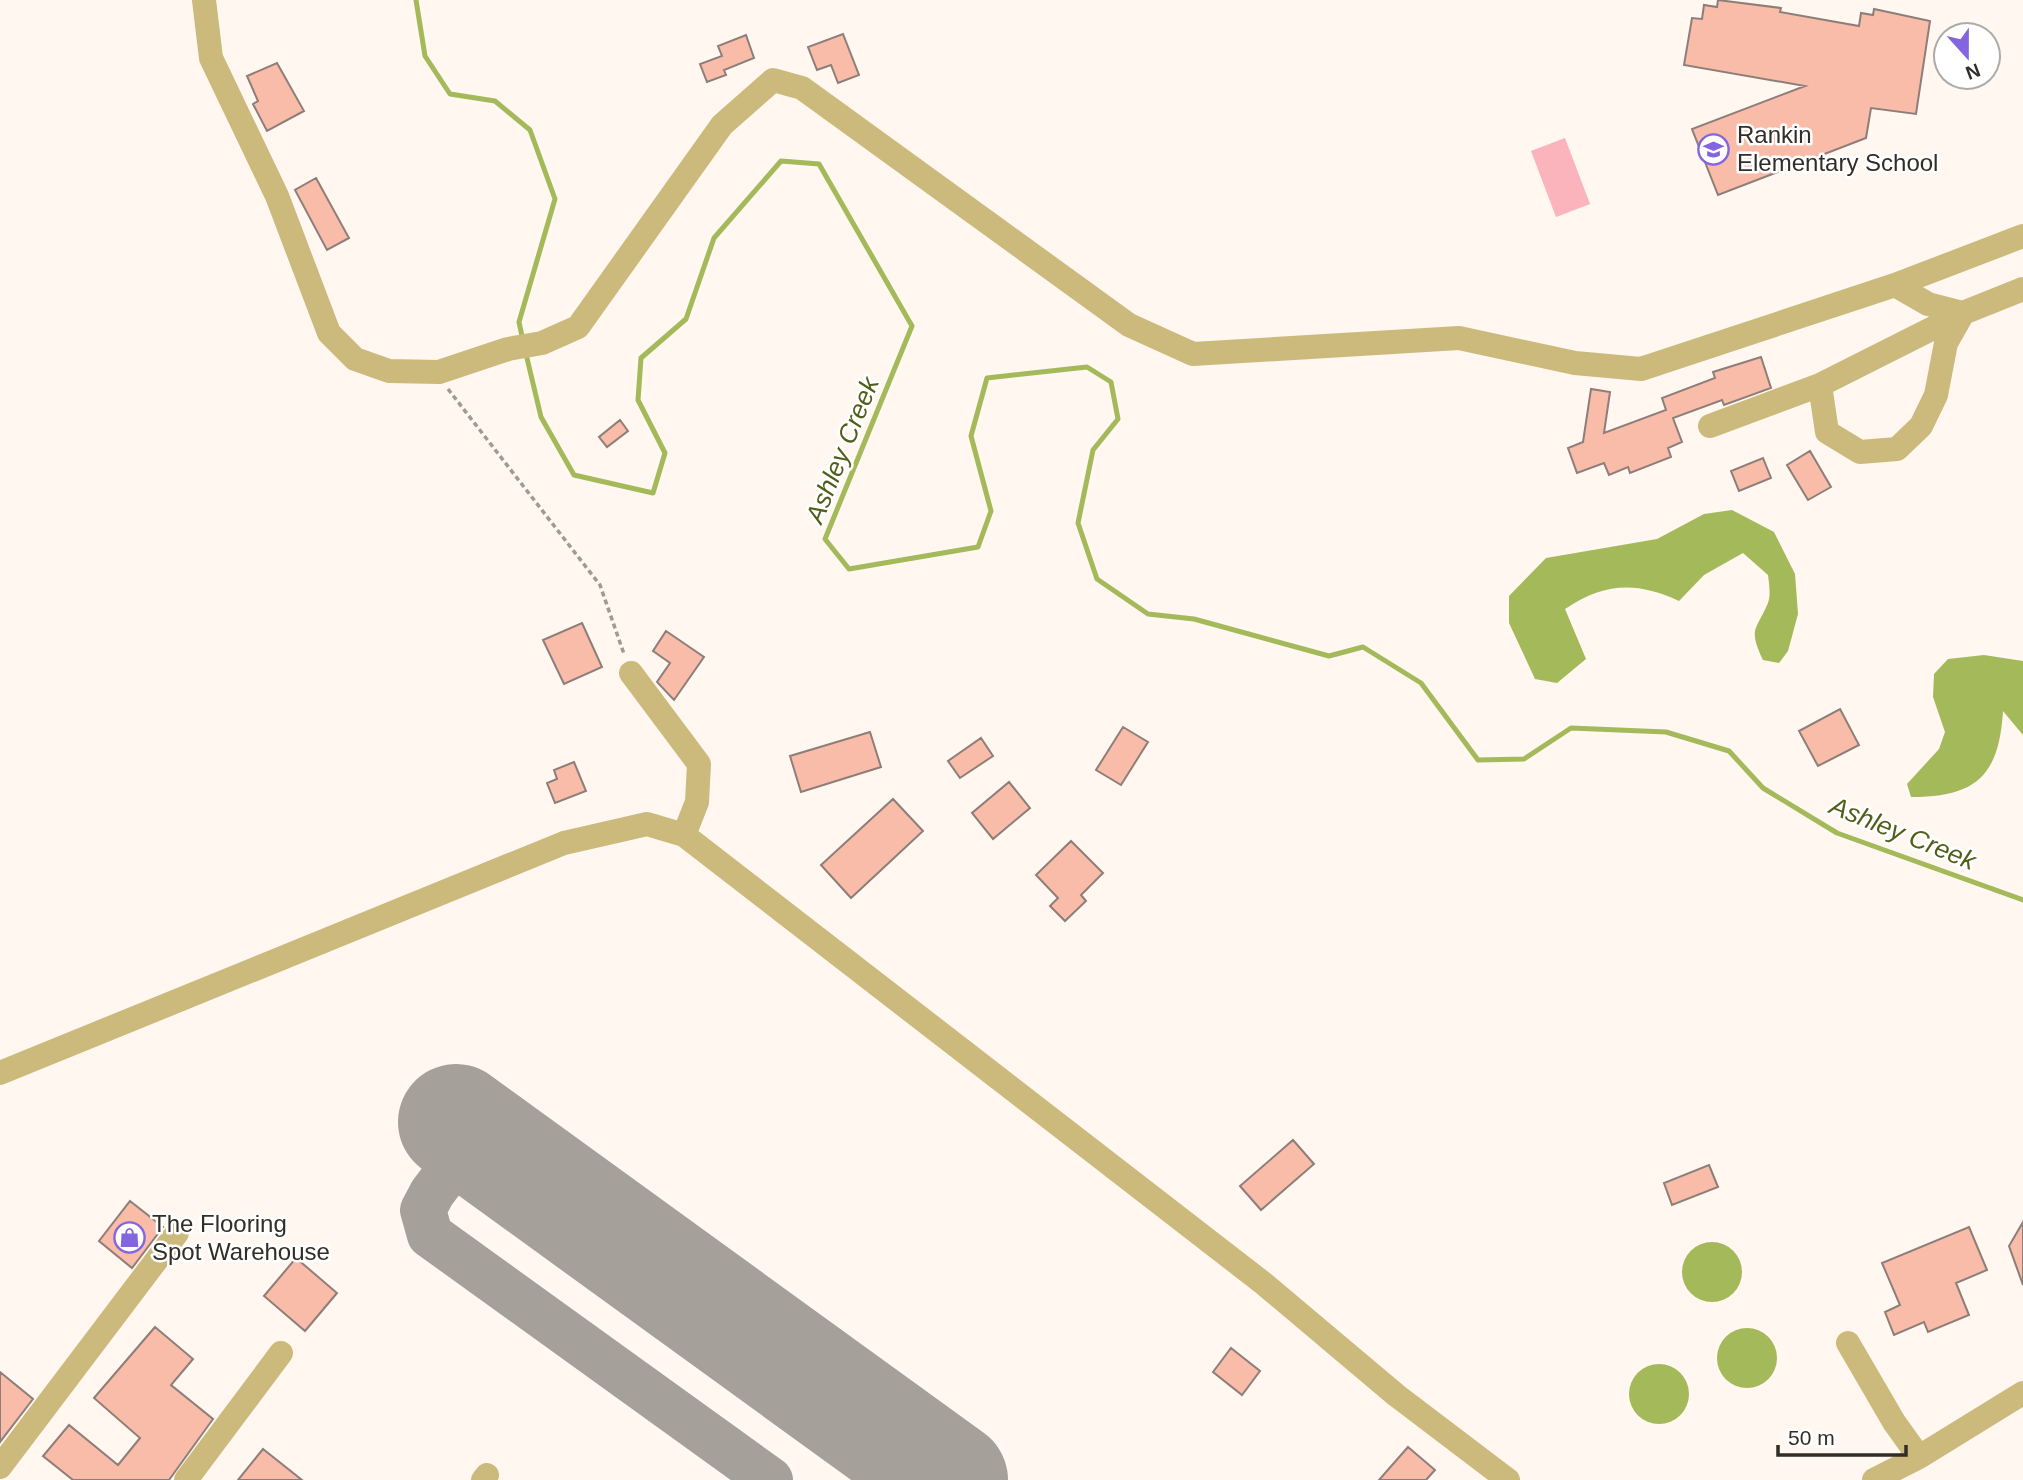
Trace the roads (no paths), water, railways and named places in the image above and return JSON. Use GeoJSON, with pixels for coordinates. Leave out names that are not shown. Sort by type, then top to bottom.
{"type":"FeatureCollection","features":[{"type":"Feature","properties":{"kind":"street"},"geometry":{"type":"LineString","coordinates":[[204,0],[211,58],[277,196],[329,333],[355,359],[389,371],[439,372],[508,349],[542,343],[578,327],[722,125],[773,80],[802,88],[1129,325],[1193,354],[1459,338],[1575,363],[1641,369],[1895,285],[2023,236]]}},
{"type":"Feature","properties":{"kind":"street"},"geometry":{"type":"LineString","coordinates":[[1895,285],[1928,304],[1963,313]]}},
{"type":"Feature","properties":{"kind":"street"},"geometry":{"type":"LineString","coordinates":[[1710,426],[1820,385],[1963,313],[2023,289]]}},
{"type":"Feature","properties":{"kind":"street"},"geometry":{"type":"LineString","coordinates":[[1820,385],[1827,432],[1860,452],[1897,449],[1921,426],[1936,395],[1946,343],[1963,313]]}},
{"type":"Feature","properties":{"kind":"street"},"geometry":{"type":"LineString","coordinates":[[631,673],[699,764],[697,802],[684,835]]}},
{"type":"Feature","properties":{"kind":"street"},"geometry":{"type":"LineString","coordinates":[[0,1073],[564,843],[647,824],[684,835],[1263,1283],[1396,1395],[1508,1480]]}},
{"type":"Feature","properties":{"kind":"street"},"geometry":{"type":"LineString","coordinates":[[0,1467],[177,1233]]}},
{"type":"Feature","properties":{"kind":"street"},"geometry":{"type":"LineString","coordinates":[[1848,1343],[1894,1422],[1919,1457]]}},
{"type":"Feature","properties":{"kind":"street"},"geometry":{"type":"LineString","coordinates":[[186,1480],[281,1353]]}},
{"type":"Feature","properties":{"kind":"street"},"geometry":{"type":"LineString","coordinates":[[1874,1480],[1919,1457],[2023,1392]]}},
{"type":"Feature","properties":{"kind":"waterway","name":"Ashley Creek"},"geometry":{"type":"LineString","coordinates":[[416,0],[425,56],[450,94],[495,101],[530,130],[555,199],[519,322],[523,341]]}},
{"type":"Feature","properties":{"kind":"waterway","name":"Ashley Creek"},"geometry":{"type":"LineString","coordinates":[[526,354],[541,417],[574,475],[653,493],[665,453],[638,400],[641,358],[686,319],[714,238],[781,161],[819,164],[912,326],[825,539],[849,569],[978,547],[991,511],[971,436],[987,378],[1087,367],[1111,382],[1118,419],[1093,450],[1078,523],[1097,579],[1148,614],[1194,619],[1329,656],[1363,647],[1421,683],[1478,760],[1524,759],[1571,728],[1666,732],[1729,751],[1763,788],[1837,833],[2023,900]]}},
{"type":"Feature","properties":{"kind":"place","name":"Rankin Elementary School"},"geometry":{"type":"Point","coordinates":[1714,149]}},
{"type":"Feature","properties":{"kind":"place","name":"The Flooring Spot Warehouse"},"geometry":{"type":"Point","coordinates":[129,1238]}}]}
